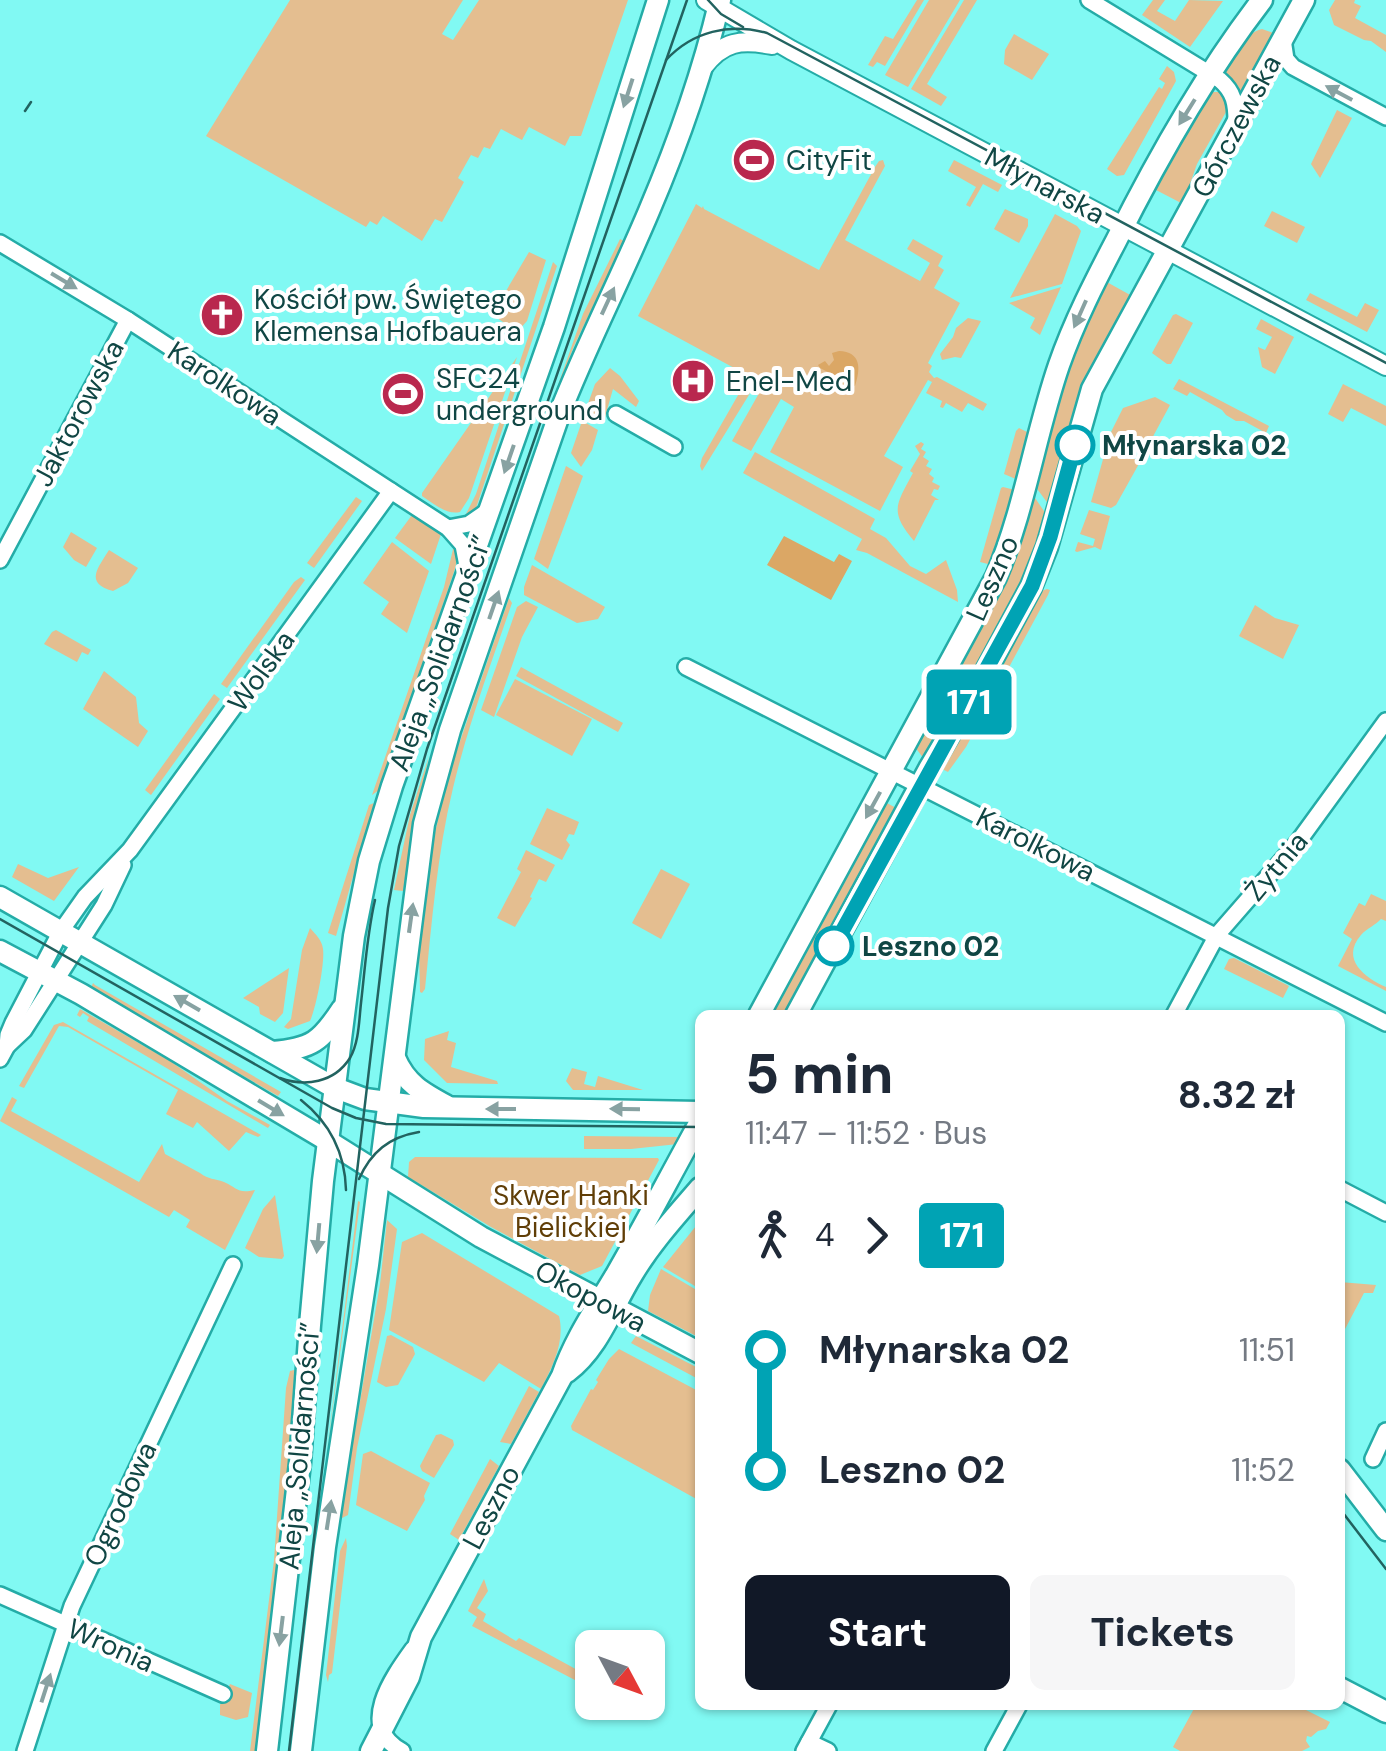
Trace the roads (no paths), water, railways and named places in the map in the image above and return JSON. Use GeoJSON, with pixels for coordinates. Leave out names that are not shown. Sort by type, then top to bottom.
{"type":"FeatureCollection","features":[{"type":"Feature","properties":{"kind":"main road","name":"Aleja „Solidarności”"},"geometry":{"type":"LineString","coordinates":[[268,1751],[300,1463],[328,1141],[357,913],[392,786],[558,315],[658,0]]}},
{"type":"Feature","properties":{"kind":"main road","name":"Górczewska"},"geometry":{"type":"LineString","coordinates":[[1123,227],[1179,124],[1262,0]]}},
{"type":"Feature","properties":{"kind":"main road","name":"Górczewska"},"geometry":{"type":"LineString","coordinates":[[1167,251],[1304,0]]}},
{"type":"Feature","properties":{"kind":"main road"},"geometry":{"type":"LineString","coordinates":[[700,71],[715,2]]}},
{"type":"Feature","properties":{"kind":"main road","name":"Aleja „Solidarności”"},"geometry":{"type":"LineString","coordinates":[[302,1751],[325,1547],[380,1174],[424,824],[438,769],[559,415],[661,182],[700,71]]}},
{"type":"Feature","properties":{"kind":"main road","name":"Leszno"},"geometry":{"type":"LineString","coordinates":[[761,1010],[996,576],[1009,546],[1058,368],[1123,227]]}},
{"type":"Feature","properties":{"kind":"main road","name":"Leszno"},"geometry":{"type":"LineString","coordinates":[[799,1010],[1032,586],[1092,388],[1167,251]]}},
{"type":"Feature","properties":{"kind":"main road"},"geometry":{"type":"LineString","coordinates":[[0,897],[335,1089],[359,1098],[452,1108],[695,1112]]}},
{"type":"Feature","properties":{"kind":"main road"},"geometry":{"type":"LineString","coordinates":[[0,952],[328,1141]]}},
{"type":"Feature","properties":{"kind":"main road"},"geometry":{"type":"LineString","coordinates":[[272,1052],[299,1050],[314,1044],[346,1003]]}},
{"type":"Feature","properties":{"kind":"main road"},"geometry":{"type":"LineString","coordinates":[[395,1058],[413,1086],[452,1108]]}},
{"type":"Feature","properties":{"kind":"main road","name":"Leszno"},"geometry":{"type":"LineString","coordinates":[[371,1751],[414,1667],[421,1637],[562,1376],[581,1360],[616,1275],[695,1131]]}},
{"type":"Feature","properties":{"kind":"main road","name":"Okopowa"},"geometry":{"type":"LineString","coordinates":[[328,1141],[480,1237],[695,1350]]}},
{"type":"Feature","properties":{"kind":"main road","name":"Leszno"},"geometry":{"type":"LineString","coordinates":[[607,1304],[695,1194]]}},
{"type":"Feature","properties":{"kind":"main road"},"geometry":{"type":"LineString","coordinates":[[1345,1477],[1386,1530]]}},
{"type":"Feature","properties":{"kind":"main road"},"geometry":{"type":"LineString","coordinates":[[1345,1691],[1386,1712]]}},
{"type":"Feature","properties":{"kind":"street"},"geometry":{"type":"LineString","coordinates":[[1089,0],[1230,90],[1236,124]]}},
{"type":"Feature","properties":{"kind":"street","name":"Młynarska"},"geometry":{"type":"LineString","coordinates":[[715,2],[792,50],[1386,366]]}},
{"type":"Feature","properties":{"kind":"street"},"geometry":{"type":"LineString","coordinates":[[1283,39],[1286,59],[1293,67],[1386,117]]}},
{"type":"Feature","properties":{"kind":"street"},"geometry":{"type":"LineString","coordinates":[[700,71],[718,51],[739,42],[753,41],[792,50]]}},
{"type":"Feature","properties":{"kind":"street","name":"Karolkowa"},"geometry":{"type":"LineString","coordinates":[[0,243],[128,320],[448,528],[463,545],[468,568]]}},
{"type":"Feature","properties":{"kind":"street","name":"Jaktorowska"},"geometry":{"type":"LineString","coordinates":[[0,560],[128,320]]}},
{"type":"Feature","properties":{"kind":"street"},"geometry":{"type":"LineString","coordinates":[[616,414],[674,447]]}},
{"type":"Feature","properties":{"kind":"street","name":"Wolska"},"geometry":{"type":"LineString","coordinates":[[47,976],[49,950],[61,931],[130,850],[391,490]]}},
{"type":"Feature","properties":{"kind":"street"},"geometry":{"type":"LineString","coordinates":[[448,528],[469,524],[492,508]]}},
{"type":"Feature","properties":{"kind":"street","name":"Karolkowa"},"geometry":{"type":"LineString","coordinates":[[686,667],[1386,1023]]}},
{"type":"Feature","properties":{"kind":"street","name":"Żytnia"},"geometry":{"type":"LineString","coordinates":[[1177,1010],[1217,936],[1298,842],[1386,721]]}},
{"type":"Feature","properties":{"kind":"street","name":"Wolska"},"geometry":{"type":"LineString","coordinates":[[47,976],[67,960],[80,942],[130,850]]}},
{"type":"Feature","properties":{"kind":"street"},"geometry":{"type":"LineString","coordinates":[[4,1052],[13,1023],[47,976]]}},
{"type":"Feature","properties":{"kind":"street"},"geometry":{"type":"LineString","coordinates":[[1345,1192],[1386,1213]]}},
{"type":"Feature","properties":{"kind":"street","name":"Ogrodowa"},"geometry":{"type":"LineString","coordinates":[[26,1751],[66,1626],[102,1541],[233,1265]]}},
{"type":"Feature","properties":{"kind":"street"},"geometry":{"type":"LineString","coordinates":[[1372,1459],[1386,1431]]}},
{"type":"Feature","properties":{"kind":"street","name":"Wronia"},"geometry":{"type":"LineString","coordinates":[[0,1594],[223,1694]]}},
{"type":"Feature","properties":{"kind":"street"},"geometry":{"type":"LineString","coordinates":[[826,1710],[807,1746],[828,1751]]}},
{"type":"Feature","properties":{"kind":"street"},"geometry":{"type":"LineString","coordinates":[[994,1751],[1016,1710]]}},
{"type":"Feature","properties":{"kind":"street"},"geometry":{"type":"LineString","coordinates":[[381,1730],[389,1743],[402,1751]]}},
{"type":"Feature","properties":{"kind":"tram line"},"geometry":{"type":"LineString","coordinates":[[289,1751],[388,908],[399,846],[427,749],[687,0]]}},
{"type":"Feature","properties":{"kind":"tram line"},"geometry":{"type":"LineString","coordinates":[[708,0],[721,14],[743,27]]}},
{"type":"Feature","properties":{"kind":"tram line"},"geometry":{"type":"LineString","coordinates":[[666,60],[688,42],[712,32],[739,29],[767,33],[1386,363]]}},
{"type":"Feature","properties":{"kind":"tram line"},"geometry":{"type":"LineString","coordinates":[[25,111],[31,102]]}},
{"type":"Feature","properties":{"kind":"tram line"},"geometry":{"type":"LineString","coordinates":[[280,1078],[318,1081],[336,1073],[350,1058],[358,1031],[375,900]]}},
{"type":"Feature","properties":{"kind":"tram line"},"geometry":{"type":"LineString","coordinates":[[0,919],[356,1118],[386,1124],[695,1127]]}},
{"type":"Feature","properties":{"kind":"tram line"},"geometry":{"type":"LineString","coordinates":[[301,1100],[334,1140],[343,1164],[346,1190]]}},
{"type":"Feature","properties":{"kind":"tram line"},"geometry":{"type":"LineString","coordinates":[[359,1179],[382,1147],[419,1132]]}},
{"type":"Feature","properties":{"kind":"tram line"},"geometry":{"type":"LineString","coordinates":[[1345,1516],[1386,1569]]}},
{"type":"Feature","properties":{"kind":"place","name":"CityFit"},"geometry":{"type":"Point","coordinates":[754,160]}},
{"type":"Feature","properties":{"kind":"place","name":"Kościół pw. Świętego Klemensa Hofbauera"},"geometry":{"type":"Point","coordinates":[222,315]}},
{"type":"Feature","properties":{"kind":"place","name":"Enel-Med"},"geometry":{"type":"Point","coordinates":[693,381]}},
{"type":"Feature","properties":{"kind":"place","name":"SFC24 underground"},"geometry":{"type":"Point","coordinates":[403,394]}},
{"type":"Feature","properties":{"kind":"place","name":"Młynarska 02"},"geometry":{"type":"Point","coordinates":[1075,445]}},
{"type":"Feature","properties":{"kind":"place","name":"Leszno 02"},"geometry":{"type":"Point","coordinates":[834,946]}},
{"type":"Feature","properties":{"kind":"park label","name":"Skwer Hanki Bielickiej"},"geometry":{"type":"Point","coordinates":[571,1211]}}]}
